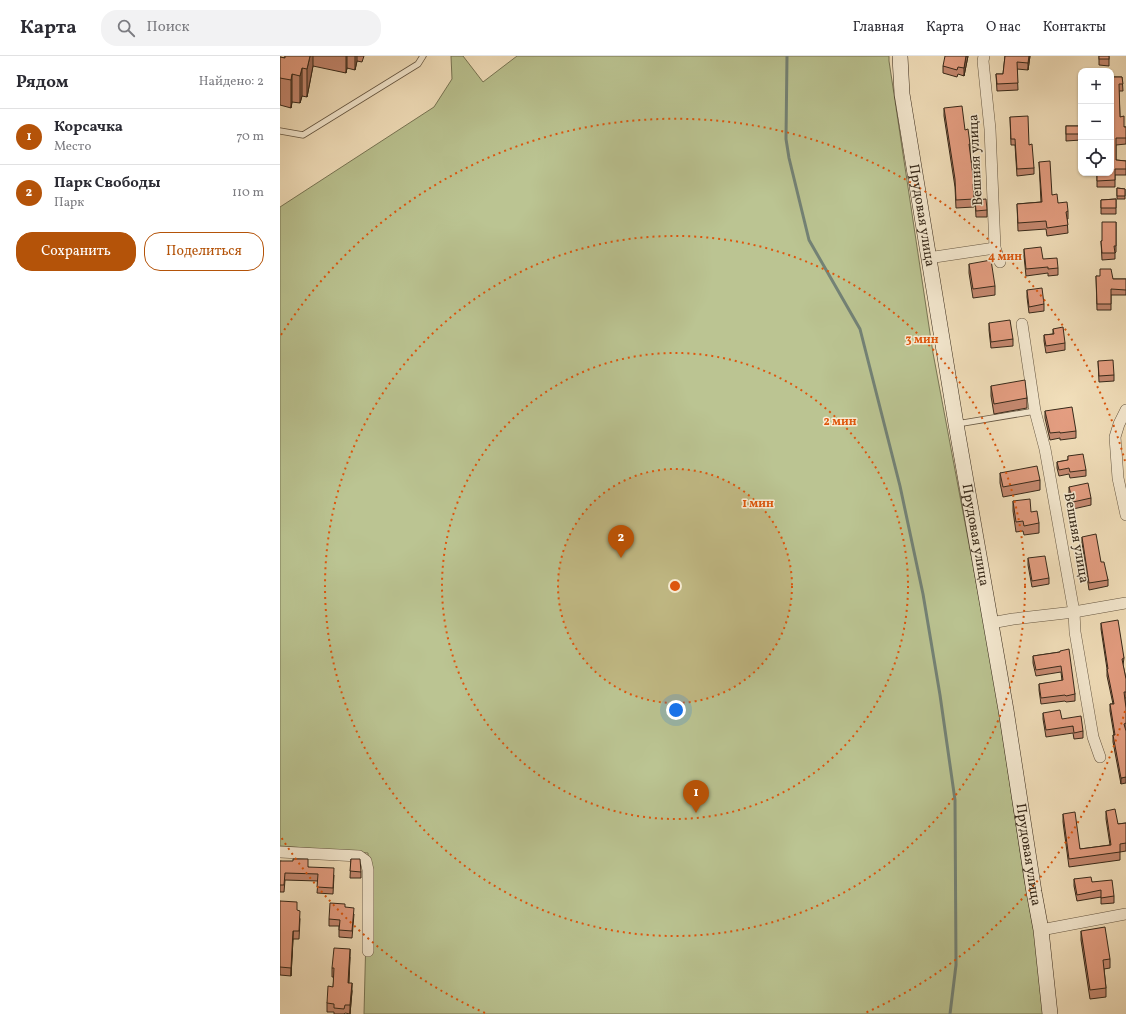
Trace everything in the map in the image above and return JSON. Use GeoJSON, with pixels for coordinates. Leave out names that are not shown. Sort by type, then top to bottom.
{"type":"FeatureCollection","features":[{"type":"Feature","properties":{"kind":"main road","name":"Прудовая улица"},"geometry":{"type":"LineString","coordinates":[[900,56],[902,94],[928,258],[1006,710],[1041,930],[1050,1014]]}},
{"type":"Feature","properties":{"kind":"street","name":"Вешняя улица"},"geometry":{"type":"LineString","coordinates":[[984,56],[983,61],[990,129],[995,248],[1000,262]]}},
{"type":"Feature","properties":{"kind":"street"},"geometry":{"type":"LineString","coordinates":[[928,258],[995,248]]}},
{"type":"Feature","properties":{"kind":"street","name":"Вешняя улица"},"geometry":{"type":"LineString","coordinates":[[1022,324],[1035,411],[1045,449],[1074,612],[1075,632],[1093,737],[1100,757]]}},
{"type":"Feature","properties":{"kind":"street"},"geometry":{"type":"LineString","coordinates":[[1126,410],[1119,424],[1115,437],[1118,478],[1126,515]]}},
{"type":"Feature","properties":{"kind":"street"},"geometry":{"type":"LineString","coordinates":[[991,623],[1074,612],[1126,603]]}},
{"type":"Feature","properties":{"kind":"street"},"geometry":{"type":"LineString","coordinates":[[280,852],[360,856],[366,861],[368,870],[368,951]]}},
{"type":"Feature","properties":{"kind":"street"},"geometry":{"type":"LineString","coordinates":[[1041,930],[1126,914]]}},
{"type":"Feature","properties":{"kind":"lane"},"geometry":{"type":"LineString","coordinates":[[280,131],[303,135],[418,64],[424,56]]}},
{"type":"Feature","properties":{"kind":"lane"},"geometry":{"type":"LineString","coordinates":[[956,424],[1035,411]]}},
{"type":"Feature","properties":{"kind":"green space"},"geometry":{"type":"Polygon","coordinates":[[[451,56],[463,56],[483,82],[517,56],[889,56],[933,353],[994,677],[1046,1014],[364,1014],[368,853],[280,846],[280,207],[434,107],[452,79],[451,56]]]}},
{"type":"Feature","properties":{"kind":"building"},"geometry":{"type":"Polygon","coordinates":[[[285,56],[310,56],[307,69],[302,68],[300,76],[292,74],[291,80],[280,78],[280,57],[285,58],[285,56]]]}},
{"type":"Feature","properties":{"kind":"building"},"geometry":{"type":"Polygon","coordinates":[[[945,56],[966,56],[964,68],[958,67],[957,70],[943,66],[945,56]]]}},
{"type":"Feature","properties":{"kind":"building"},"geometry":{"type":"Polygon","coordinates":[[[1005,56],[1029,56],[1028,63],[1017,62],[1018,83],[997,84],[996,74],[1003,74],[1005,56]]]}},
{"type":"Feature","properties":{"kind":"building"},"geometry":{"type":"Polygon","coordinates":[[[1099,56],[1109,56],[1109,59],[1099,59],[1099,56]]]}},
{"type":"Feature","properties":{"kind":"building"},"geometry":{"type":"Polygon","coordinates":[[[1114,77],[1122,77],[1123,84],[1119,84],[1120,117],[1124,116],[1126,138],[1116,138],[1116,160],[1126,161],[1126,169],[1115,169],[1115,180],[1097,181],[1097,176],[1114,176],[1114,77]]]}},
{"type":"Feature","properties":{"kind":"building"},"geometry":{"type":"Polygon","coordinates":[[[962,106],[965,130],[968,129],[970,144],[974,199],[956,200],[955,179],[944,108],[962,106]]]}},
{"type":"Feature","properties":{"kind":"building"},"geometry":{"type":"Polygon","coordinates":[[[1028,116],[1029,145],[1032,144],[1034,168],[1017,169],[1015,139],[1011,139],[1010,117],[1028,116]]]}},
{"type":"Feature","properties":{"kind":"building"},"geometry":{"type":"Polygon","coordinates":[[[1066,126],[1078,126],[1078,134],[1066,134],[1066,126]]]}},
{"type":"Feature","properties":{"kind":"building"},"geometry":{"type":"Polygon","coordinates":[[[1050,161],[1052,195],[1057,194],[1058,203],[1067,202],[1068,211],[1066,212],[1068,225],[1047,228],[1046,221],[1018,223],[1017,204],[1042,202],[1039,162],[1050,161]]]}},
{"type":"Feature","properties":{"kind":"building"},"geometry":{"type":"Polygon","coordinates":[[[1117,188],[1125,189],[1125,196],[1117,196],[1117,188]]]}},
{"type":"Feature","properties":{"kind":"building"},"geometry":{"type":"Polygon","coordinates":[[[986,199],[987,210],[976,211],[975,200],[986,199]]]}},
{"type":"Feature","properties":{"kind":"building"},"geometry":{"type":"Polygon","coordinates":[[[1116,199],[1116,208],[1101,208],[1101,200],[1116,199]]]}},
{"type":"Feature","properties":{"kind":"building"},"geometry":{"type":"Polygon","coordinates":[[[1102,222],[1116,222],[1116,246],[1114,246],[1115,253],[1102,253],[1102,222]]]}},
{"type":"Feature","properties":{"kind":"building"},"geometry":{"type":"Polygon","coordinates":[[[1041,247],[1043,259],[1057,258],[1058,268],[1048,269],[1048,267],[1026,269],[1024,249],[1041,247]]]}},
{"type":"Feature","properties":{"kind":"building"},"geometry":{"type":"Polygon","coordinates":[[[991,260],[995,286],[973,289],[969,264],[991,260]]]}},
{"type":"Feature","properties":{"kind":"building"},"geometry":{"type":"Polygon","coordinates":[[[1100,269],[1111,269],[1113,279],[1126,279],[1126,290],[1111,289],[1111,304],[1097,304],[1096,276],[1100,276],[1100,269]]]}},
{"type":"Feature","properties":{"kind":"building"},"geometry":{"type":"Polygon","coordinates":[[[1042,288],[1044,304],[1029,307],[1027,290],[1042,288]]]}},
{"type":"Feature","properties":{"kind":"building"},"geometry":{"type":"Polygon","coordinates":[[[1010,320],[1013,339],[991,342],[989,323],[1010,320]]]}},
{"type":"Feature","properties":{"kind":"building"},"geometry":{"type":"Polygon","coordinates":[[[1063,327],[1065,343],[1046,346],[1044,335],[1054,334],[1053,329],[1063,327]]]}},
{"type":"Feature","properties":{"kind":"building"},"geometry":{"type":"Polygon","coordinates":[[[1113,360],[1114,375],[1099,376],[1098,361],[1113,360]]]}},
{"type":"Feature","properties":{"kind":"building"},"geometry":{"type":"Polygon","coordinates":[[[1025,380],[1027,398],[994,404],[991,386],[1025,380]]]}},
{"type":"Feature","properties":{"kind":"building"},"geometry":{"type":"Polygon","coordinates":[[[1072,407],[1076,431],[1050,433],[1045,411],[1072,407]]]}},
{"type":"Feature","properties":{"kind":"building"},"geometry":{"type":"Polygon","coordinates":[[[1083,454],[1086,470],[1070,472],[1069,468],[1059,470],[1057,462],[1068,460],[1068,456],[1083,454]]]}},
{"type":"Feature","properties":{"kind":"building"},"geometry":{"type":"Polygon","coordinates":[[[1037,466],[1040,480],[1003,487],[1000,473],[1037,466]]]}},
{"type":"Feature","properties":{"kind":"building"},"geometry":{"type":"Polygon","coordinates":[[[1088,483],[1091,498],[1073,502],[1069,487],[1088,483]]]}},
{"type":"Feature","properties":{"kind":"building"},"geometry":{"type":"Polygon","coordinates":[[[1030,499],[1031,512],[1037,511],[1039,523],[1024,526],[1023,521],[1016,522],[1013,501],[1030,499]]]}},
{"type":"Feature","properties":{"kind":"building"},"geometry":{"type":"Polygon","coordinates":[[[1096,534],[1101,562],[1104,562],[1108,580],[1089,583],[1082,537],[1096,534]]]}},
{"type":"Feature","properties":{"kind":"building"},"geometry":{"type":"Polygon","coordinates":[[[1045,556],[1049,578],[1032,581],[1028,558],[1045,556]]]}},
{"type":"Feature","properties":{"kind":"building"},"geometry":{"type":"Polygon","coordinates":[[[1118,620],[1124,658],[1122,659],[1126,679],[1126,692],[1124,692],[1126,723],[1124,724],[1126,731],[1126,777],[1121,778],[1113,735],[1115,735],[1110,704],[1114,704],[1107,669],[1101,623],[1118,620]]]}},
{"type":"Feature","properties":{"kind":"building"},"geometry":{"type":"Polygon","coordinates":[[[1069,649],[1075,694],[1041,698],[1039,684],[1063,680],[1061,666],[1036,670],[1033,656],[1060,652],[1069,649]]]}},
{"type":"Feature","properties":{"kind":"building"},"geometry":{"type":"Polygon","coordinates":[[[1060,710],[1062,719],[1081,716],[1083,731],[1074,733],[1073,726],[1046,730],[1043,713],[1060,710]]]}},
{"type":"Feature","properties":{"kind":"building"},"geometry":{"type":"Polygon","coordinates":[[[1115,809],[1118,824],[1126,823],[1126,843],[1120,844],[1120,852],[1069,859],[1063,814],[1075,812],[1080,849],[1111,845],[1106,811],[1115,809]]]}},
{"type":"Feature","properties":{"kind":"building"},"geometry":{"type":"Polygon","coordinates":[[[293,859],[308,859],[308,867],[334,868],[333,888],[317,887],[318,874],[285,873],[284,885],[280,885],[280,861],[293,861],[293,859]]]}},
{"type":"Feature","properties":{"kind":"building"},"geometry":{"type":"Polygon","coordinates":[[[351,859],[360,859],[361,872],[350,871],[351,859]]]}},
{"type":"Feature","properties":{"kind":"building"},"geometry":{"type":"Polygon","coordinates":[[[1091,877],[1092,882],[1112,880],[1114,896],[1101,898],[1101,890],[1077,895],[1074,879],[1091,877]]]}},
{"type":"Feature","properties":{"kind":"building"},"geometry":{"type":"Polygon","coordinates":[[[280,901],[297,902],[297,910],[300,911],[299,931],[293,931],[291,968],[280,967],[280,901]]]}},
{"type":"Feature","properties":{"kind":"building"},"geometry":{"type":"Polygon","coordinates":[[[330,903],[345,904],[345,907],[354,908],[352,931],[339,930],[340,920],[329,919],[330,903]]]}},
{"type":"Feature","properties":{"kind":"building"},"geometry":{"type":"Polygon","coordinates":[[[1105,927],[1110,959],[1103,960],[1106,988],[1090,990],[1081,931],[1105,927]]]}},
{"type":"Feature","properties":{"kind":"building"},"geometry":{"type":"Polygon","coordinates":[[[334,948],[350,949],[348,983],[352,983],[350,1005],[345,1005],[344,1009],[334,1008],[334,1004],[327,1003],[328,986],[333,987],[334,968],[332,968],[334,948]]]}},
{"type":"Feature","properties":{"kind":"waterway"},"geometry":{"type":"LineString","coordinates":[[787,56],[786,139],[789,158],[809,240],[860,329],[900,486],[923,594],[940,695],[955,800],[956,965],[950,1014]]}},
{"type":"Feature","properties":{"kind":"place","name":"Парк Свободы"},"geometry":{"type":"Point","coordinates":[621,558]}},
{"type":"Feature","properties":{"kind":"place","name":"Корсачка"},"geometry":{"type":"Point","coordinates":[696,813]}}]}
